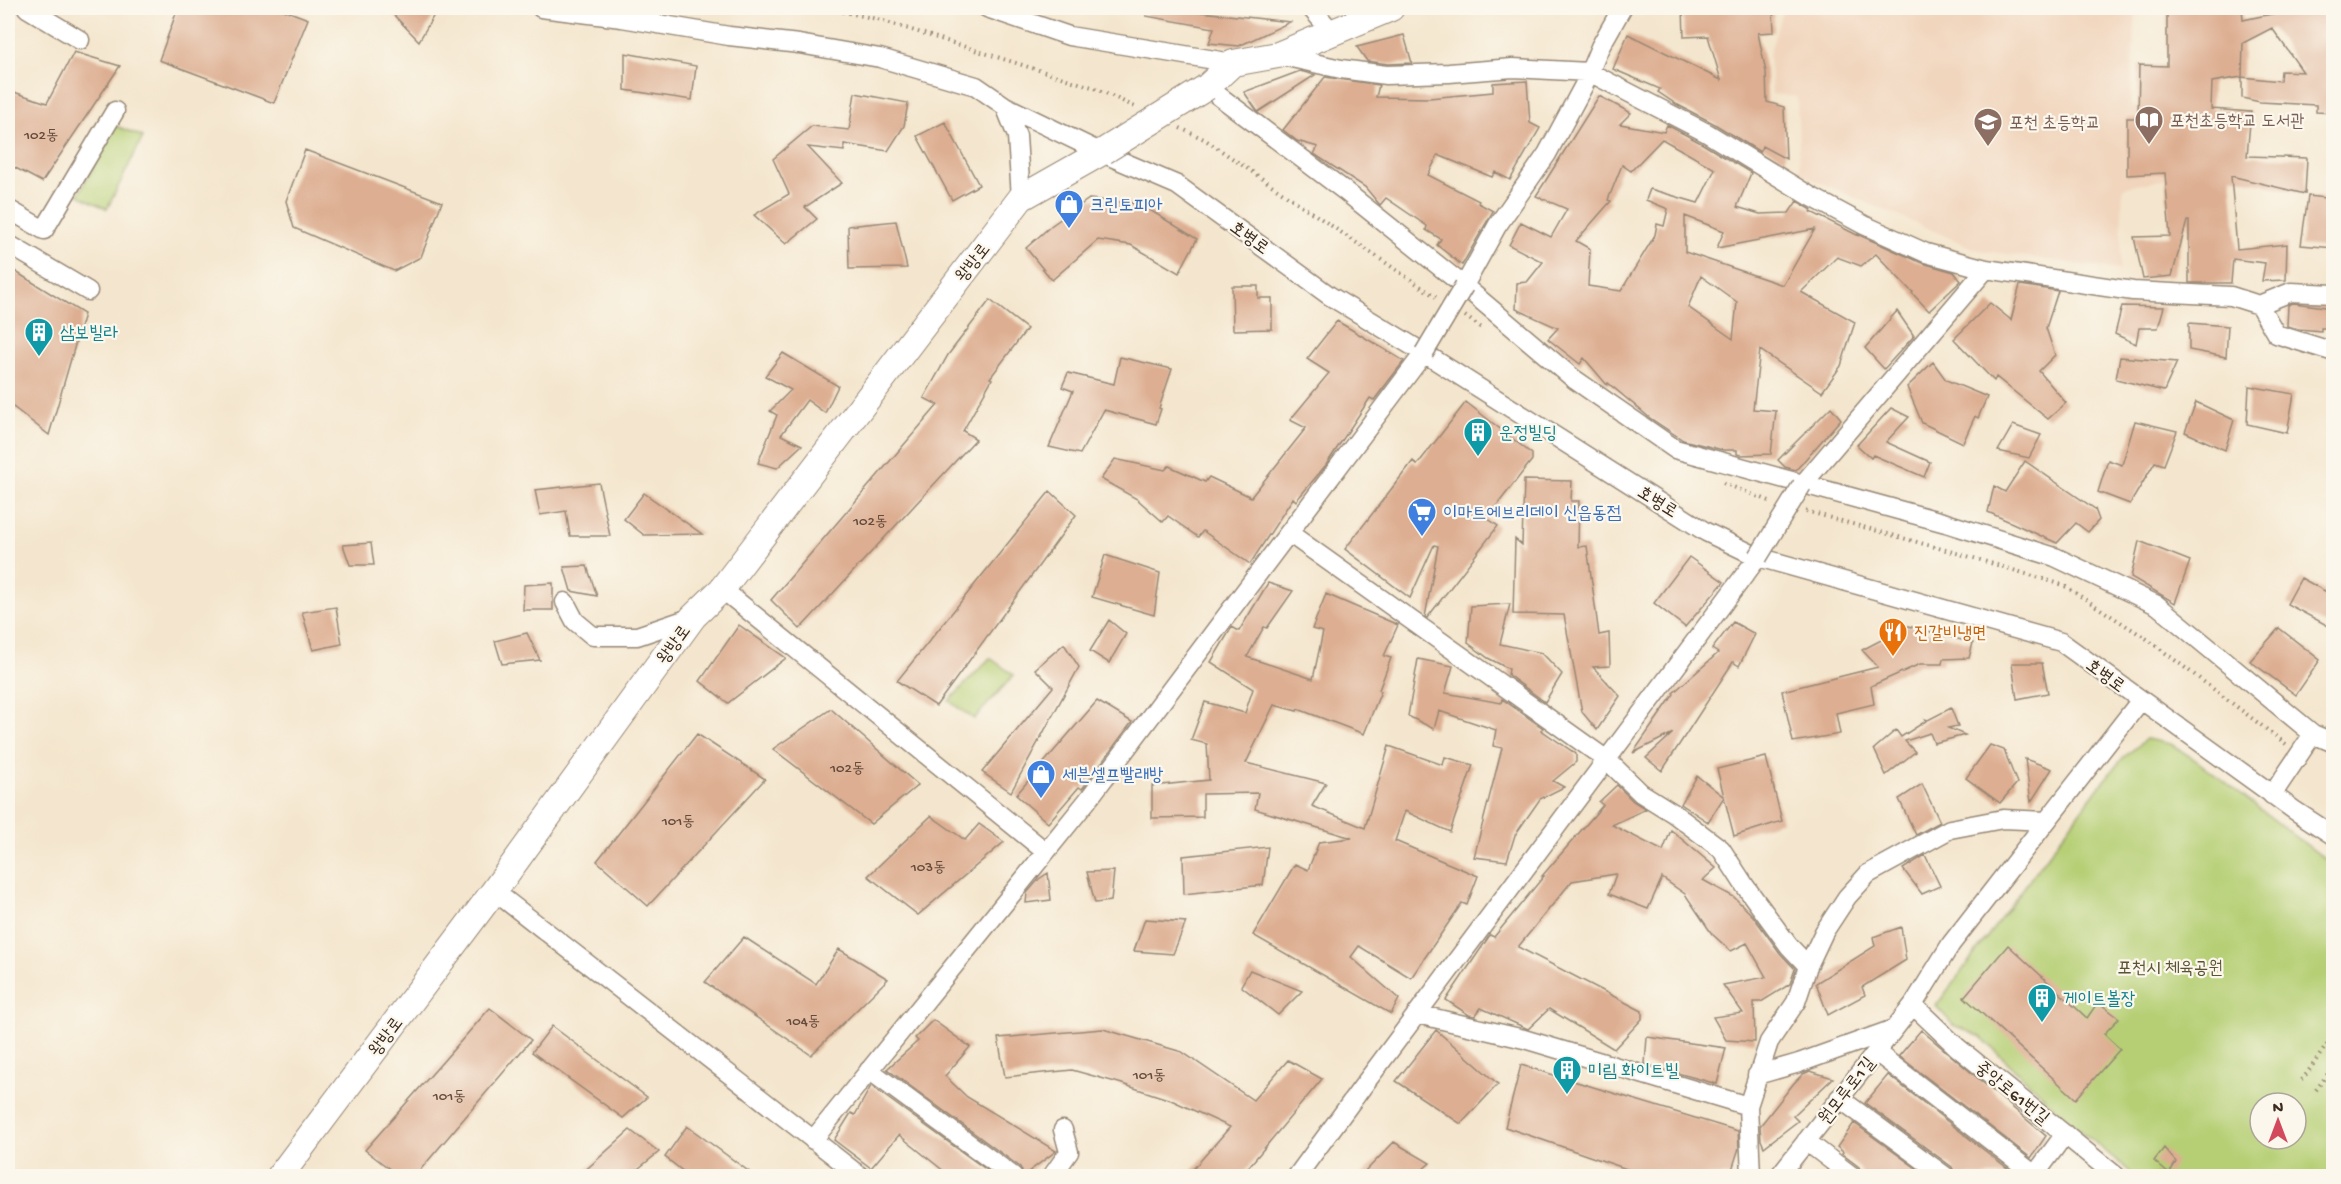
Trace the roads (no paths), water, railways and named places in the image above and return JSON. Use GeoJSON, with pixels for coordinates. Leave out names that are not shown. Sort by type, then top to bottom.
{"type":"FeatureCollection","features":[{"type":"Feature","properties":{"kind":"main road"},"geometry":{"type":"LineString","coordinates":[[1208,87],[1233,63],[1278,55],[1391,8]]}},
{"type":"Feature","properties":{"kind":"main road","name":"왕방로"},"geometry":{"type":"LineString","coordinates":[[280,1176],[494,891],[693,617],[722,589],[1021,198],[1208,87]]}},
{"type":"Feature","properties":{"kind":"street"},"geometry":{"type":"LineString","coordinates":[[27,8],[80,40]]}},
{"type":"Feature","properties":{"kind":"street","name":"호병로"},"geometry":{"type":"LineString","coordinates":[[541,8],[799,44],[880,58],[976,86],[1005,106],[1178,185],[1330,296],[1706,532],[1758,557],[2061,642],[2272,795],[2334,836]]}},
{"type":"Feature","properties":{"kind":"street"},"geometry":{"type":"LineString","coordinates":[[987,8],[1069,36],[1233,63]]}},
{"type":"Feature","properties":{"kind":"street"},"geometry":{"type":"LineString","coordinates":[[1311,8],[1332,32]]}},
{"type":"Feature","properties":{"kind":"street"},"geometry":{"type":"LineString","coordinates":[[813,1140],[1046,852],[1290,533],[1424,353],[1497,226],[1547,154],[1622,8]]}},
{"type":"Feature","properties":{"kind":"street"},"geometry":{"type":"LineString","coordinates":[[1278,55],[1341,69],[1386,75],[1513,68],[1589,72],[1707,134],[1810,196],[1864,225],[1926,253],[1986,269],[2133,291],[2231,296],[2259,305],[2291,292],[2334,294]]}},
{"type":"Feature","properties":{"kind":"street"},"geometry":{"type":"LineString","coordinates":[[1208,87],[1345,191],[1464,286],[1574,379],[1675,449],[1946,523],[2055,557],[2157,605],[2313,734],[2334,743]]}},
{"type":"Feature","properties":{"kind":"street"},"geometry":{"type":"LineString","coordinates":[[1005,106],[1017,136],[1021,198]]}},
{"type":"Feature","properties":{"kind":"street"},"geometry":{"type":"LineString","coordinates":[[8,209],[44,230],[115,111]]}},
{"type":"Feature","properties":{"kind":"street"},"geometry":{"type":"LineString","coordinates":[[8,244],[88,291]]}},
{"type":"Feature","properties":{"kind":"street"},"geometry":{"type":"LineString","coordinates":[[1298,1176],[1758,557],[1802,485],[1986,269]]}},
{"type":"Feature","properties":{"kind":"street"},"geometry":{"type":"LineString","coordinates":[[2259,305],[2276,334],[2334,352]]}},
{"type":"Feature","properties":{"kind":"street"},"geometry":{"type":"LineString","coordinates":[[1290,533],[1607,760],[1641,793],[1673,813],[1721,849],[1789,946],[1808,966]]}},
{"type":"Feature","properties":{"kind":"street"},"geometry":{"type":"LineString","coordinates":[[722,589],[1046,852]]}},
{"type":"Feature","properties":{"kind":"street"},"geometry":{"type":"LineString","coordinates":[[565,602],[574,621],[593,636],[637,636],[693,617]]}},
{"type":"Feature","properties":{"kind":"street","name":"원모루로1길"},"geometry":{"type":"LineString","coordinates":[[1779,1176],[1913,1005],[1951,944],[2141,700]]}},
{"type":"Feature","properties":{"kind":"street"},"geometry":{"type":"LineString","coordinates":[[2272,795],[2313,734]]}},
{"type":"Feature","properties":{"kind":"street"},"geometry":{"type":"LineString","coordinates":[[1751,1176],[1748,1106],[1757,1075],[1769,1042],[1796,1002],[1808,966],[1824,932],[1847,897],[1869,874],[1950,829],[2003,819],[2046,821]]}},
{"type":"Feature","properties":{"kind":"street"},"geometry":{"type":"LineString","coordinates":[[494,891],[860,1176]]}},
{"type":"Feature","properties":{"kind":"street","name":"중앙로61번길"},"geometry":{"type":"LineString","coordinates":[[1913,1005],[1956,1047],[2113,1175]]}},
{"type":"Feature","properties":{"kind":"street"},"geometry":{"type":"LineString","coordinates":[[1417,1014],[1524,1039],[1748,1106]]}},
{"type":"Feature","properties":{"kind":"street"},"geometry":{"type":"LineString","coordinates":[[1757,1075],[1799,1063],[1894,1029]]}},
{"type":"Feature","properties":{"kind":"street"},"geometry":{"type":"LineString","coordinates":[[1876,1052],[2034,1176],[2065,1134]]}},
{"type":"Feature","properties":{"kind":"street"},"geometry":{"type":"LineString","coordinates":[[869,1070],[1012,1176]]}},
{"type":"Feature","properties":{"kind":"street"},"geometry":{"type":"LineString","coordinates":[[1839,1098],[1945,1176]]}},
{"type":"Feature","properties":{"kind":"street"},"geometry":{"type":"LineString","coordinates":[[1052,1176],[1069,1152],[1063,1130]]}},
{"type":"Feature","properties":{"kind":"street"},"geometry":{"type":"LineString","coordinates":[[1806,1142],[1852,1176]]}},
{"type":"Feature","properties":{"kind":"place","name":"포천초등학교 도서관"},"geometry":{"type":"Point","coordinates":[2149,146]}},
{"type":"Feature","properties":{"kind":"place","name":"포천 초등학교"},"geometry":{"type":"Point","coordinates":[1988,148]}},
{"type":"Feature","properties":{"kind":"place","name":"크린토피아"},"geometry":{"type":"Point","coordinates":[1069,230]}},
{"type":"Feature","properties":{"kind":"place","name":"삼보빌라"},"geometry":{"type":"Point","coordinates":[39,358]}},
{"type":"Feature","properties":{"kind":"place","name":"운정빌딩"},"geometry":{"type":"Point","coordinates":[1478,458]}},
{"type":"Feature","properties":{"kind":"place","name":"이마트에브리데이 신읍동점"},"geometry":{"type":"Point","coordinates":[1422,538]}},
{"type":"Feature","properties":{"kind":"place","name":"진갈비냉면"},"geometry":{"type":"Point","coordinates":[1893,658]}},
{"type":"Feature","properties":{"kind":"place","name":"세븐셀프빨래방"},"geometry":{"type":"Point","coordinates":[1041,800]}},
{"type":"Feature","properties":{"kind":"place","name":"게이트볼장"},"geometry":{"type":"Point","coordinates":[2042,1024]}},
{"type":"Feature","properties":{"kind":"place","name":"미림 화이트빌"},"geometry":{"type":"Point","coordinates":[1567,1096]}},
{"type":"Feature","properties":{"kind":"park label","name":"포천시 체육공원"},"geometry":{"type":"Point","coordinates":[2170,967]}}]}
